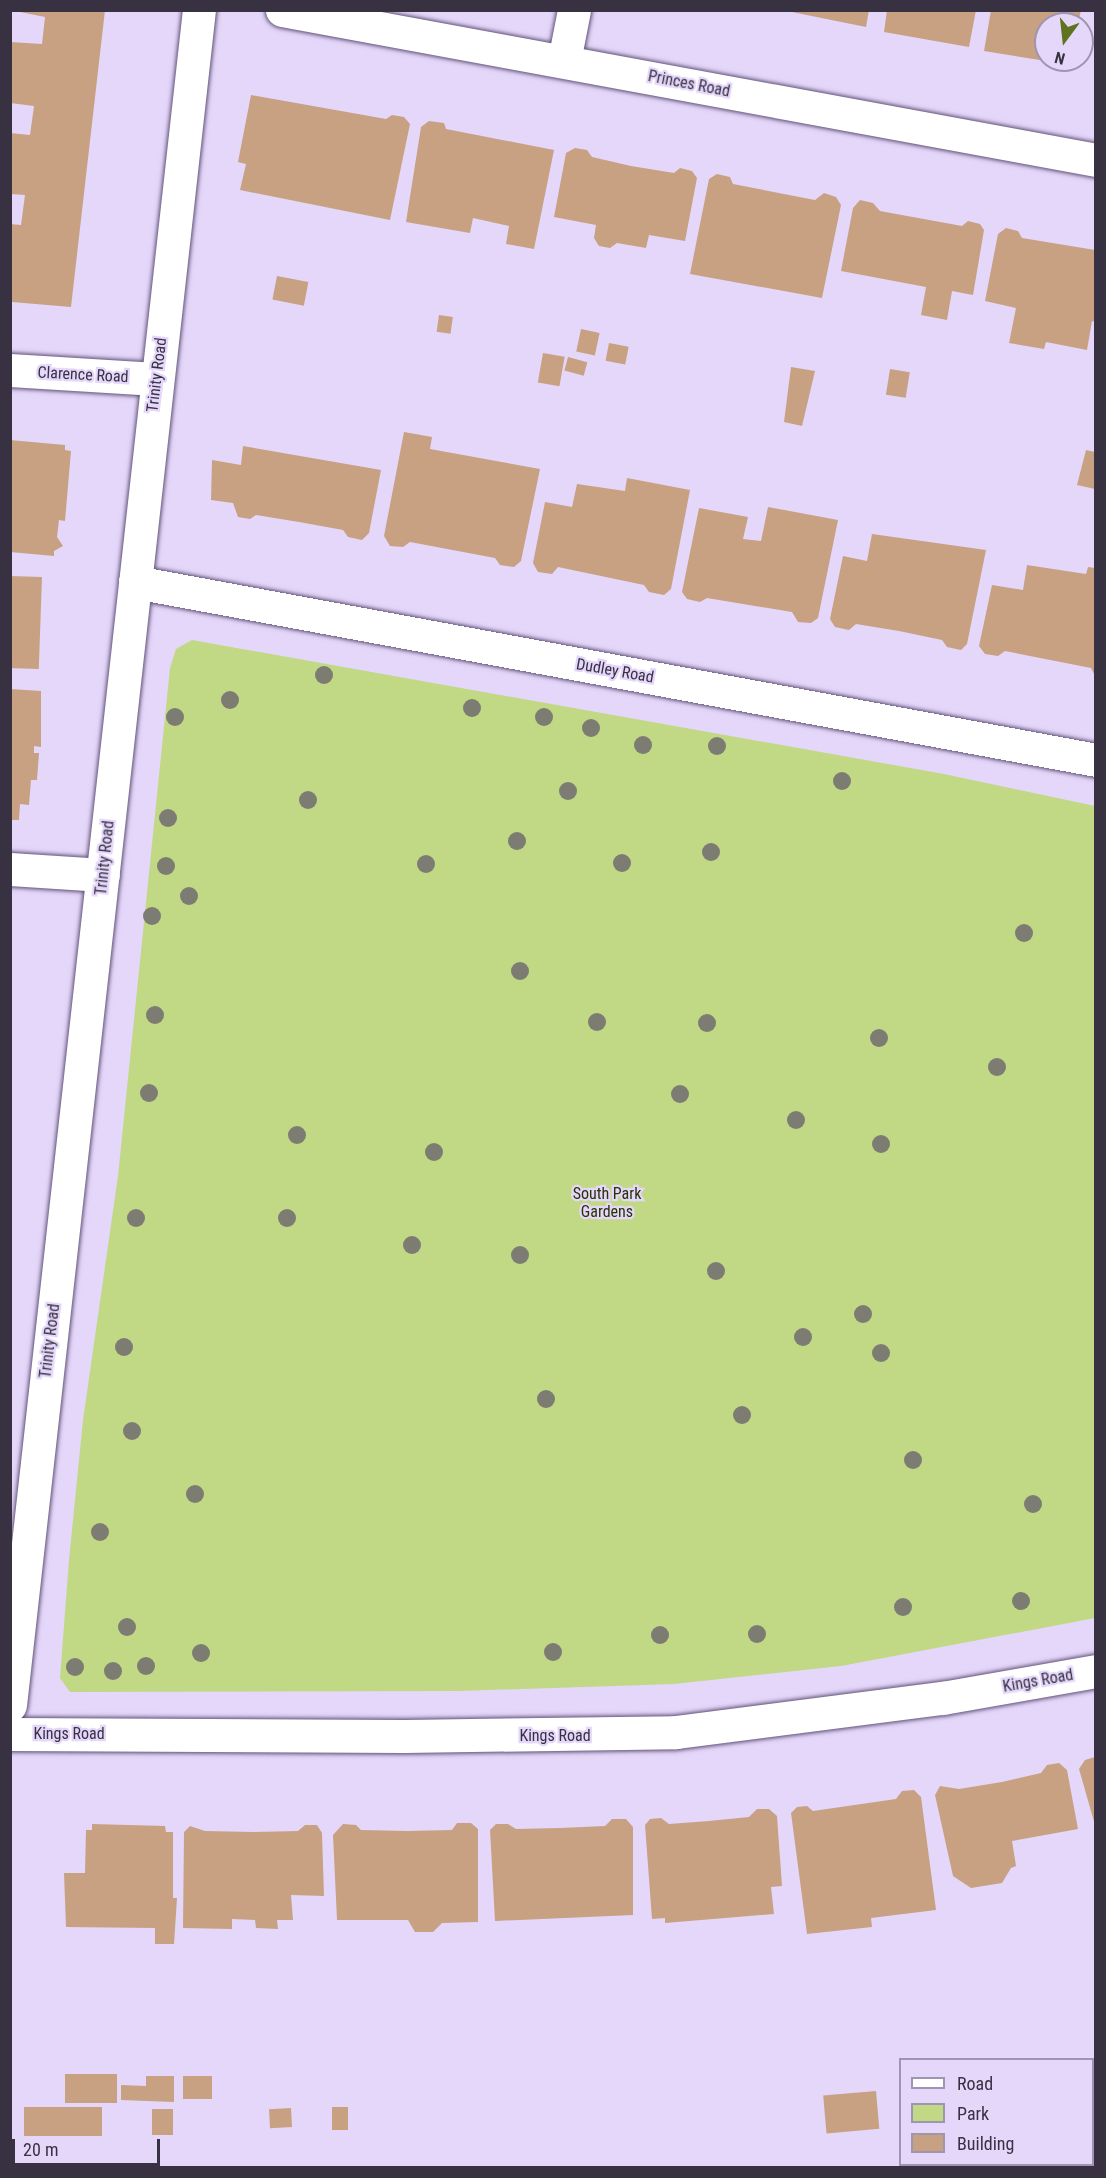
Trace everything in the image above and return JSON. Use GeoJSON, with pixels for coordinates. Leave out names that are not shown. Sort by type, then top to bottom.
{"type":"FeatureCollection","features":[{"type":"Feature","properties":{"kind":"street","name":"Trinity Road"},"geometry":{"type":"LineString","coordinates":[[10,1706],[15,1598],[103,875],[156,379],[199,10]]}},
{"type":"Feature","properties":{"kind":"street","name":"Princes Road"},"geometry":{"type":"LineString","coordinates":[[282,10],[1095,160]]}},
{"type":"Feature","properties":{"kind":"street"},"geometry":{"type":"LineString","coordinates":[[564,61],[574,10]]}},
{"type":"Feature","properties":{"kind":"street","name":"Clarence Road"},"geometry":{"type":"LineString","coordinates":[[10,370],[156,379]]}},
{"type":"Feature","properties":{"kind":"street","name":"Dudley Road"},"geometry":{"type":"LineString","coordinates":[[135,582],[1095,760]]}},
{"type":"Feature","properties":{"kind":"street"},"geometry":{"type":"LineString","coordinates":[[10,869],[103,875]]}},
{"type":"Feature","properties":{"kind":"street","name":"Kings Road"},"geometry":{"type":"LineString","coordinates":[[10,1734],[404,1736],[676,1732],[943,1698],[1095,1671]]}},
{"type":"Feature","properties":{"kind":"green space","name":"South Park Gardens"},"geometry":{"type":"Polygon","coordinates":[[[192,640],[944,774],[1095,806],[1095,1618],[841,1666],[674,1684],[458,1691],[70,1692],[60,1678],[69,1560],[83,1420],[118,1176],[170,668],[176,649],[192,640]]]}},
{"type":"Feature","properties":{"kind":"building"},"geometry":{"type":"Polygon","coordinates":[[[10,10],[105,10],[71,307],[12,302],[10,224],[21,225],[25,195],[10,194],[10,133],[30,135],[34,106],[10,103],[10,42],[42,44],[45,17],[10,10]]]}},
{"type":"Feature","properties":{"kind":"building"},"geometry":{"type":"Polygon","coordinates":[[[782,10],[869,10],[866,27],[782,10]]]}},
{"type":"Feature","properties":{"kind":"building"},"geometry":{"type":"Polygon","coordinates":[[[887,10],[976,10],[969,47],[884,32],[887,10]]]}},
{"type":"Feature","properties":{"kind":"building"},"geometry":{"type":"Polygon","coordinates":[[[991,10],[1081,10],[1081,12],[1034,12],[1034,59],[984,51],[991,10]]]}},
{"type":"Feature","properties":{"kind":"building"},"geometry":{"type":"Polygon","coordinates":[[[251,95],[386,119],[392,115],[404,117],[410,124],[390,220],[240,190],[246,164],[238,162],[251,95]]]}},
{"type":"Feature","properties":{"kind":"building"},"geometry":{"type":"Polygon","coordinates":[[[429,121],[444,123],[446,129],[554,150],[534,249],[506,244],[509,226],[473,218],[470,233],[406,222],[421,127],[429,121]]]}},
{"type":"Feature","properties":{"kind":"building"},"geometry":{"type":"Polygon","coordinates":[[[575,148],[587,150],[592,157],[631,166],[674,173],[680,168],[692,171],[697,178],[685,241],[649,235],[646,248],[617,243],[610,248],[599,246],[594,238],[596,225],[554,217],[566,153],[575,148]]]}},
{"type":"Feature","properties":{"kind":"building"},"geometry":{"type":"Polygon","coordinates":[[[717,174],[730,177],[733,184],[815,200],[824,193],[836,197],[841,205],[822,298],[690,274],[709,179],[717,174]]]}},
{"type":"Feature","properties":{"kind":"building"},"geometry":{"type":"Polygon","coordinates":[[[860,200],[873,203],[880,211],[962,226],[968,221],[980,224],[984,230],[973,295],[952,291],[947,320],[921,315],[926,287],[841,271],[853,208],[860,200]]]}},
{"type":"Feature","properties":{"kind":"building"},"geometry":{"type":"Polygon","coordinates":[[[1006,228],[1018,231],[1022,238],[1095,250],[1095,322],[1092,321],[1087,350],[1046,342],[1044,349],[1009,343],[1016,308],[985,301],[998,234],[1006,228]]]}},
{"type":"Feature","properties":{"kind":"building"},"geometry":{"type":"Polygon","coordinates":[[[277,276],[308,282],[304,306],[272,300],[277,276]]]}},
{"type":"Feature","properties":{"kind":"building"},"geometry":{"type":"Polygon","coordinates":[[[439,315],[453,317],[450,334],[437,332],[439,315]]]}},
{"type":"Feature","properties":{"kind":"building"},"geometry":{"type":"Polygon","coordinates":[[[581,329],[600,333],[595,355],[576,351],[581,329]]]}},
{"type":"Feature","properties":{"kind":"building"},"geometry":{"type":"Polygon","coordinates":[[[609,343],[629,347],[625,364],[606,361],[609,343]]]}},
{"type":"Feature","properties":{"kind":"building"},"geometry":{"type":"Polygon","coordinates":[[[543,353],[565,357],[559,386],[538,383],[543,353]]]}},
{"type":"Feature","properties":{"kind":"building"},"geometry":{"type":"Polygon","coordinates":[[[568,357],[587,362],[584,376],[564,371],[568,357]]]}},
{"type":"Feature","properties":{"kind":"building"},"geometry":{"type":"Polygon","coordinates":[[[791,367],[815,371],[802,426],[784,422],[791,367]]]}},
{"type":"Feature","properties":{"kind":"building"},"geometry":{"type":"Polygon","coordinates":[[[890,369],[910,372],[906,398],[886,395],[890,369]]]}},
{"type":"Feature","properties":{"kind":"building"},"geometry":{"type":"Polygon","coordinates":[[[404,432],[432,437],[430,449],[540,469],[521,561],[514,567],[500,565],[495,558],[410,542],[403,547],[390,546],[384,536],[404,432]]]}},
{"type":"Feature","properties":{"kind":"building"},"geometry":{"type":"Polygon","coordinates":[[[10,440],[65,445],[65,450],[71,451],[65,521],[59,520],[57,537],[63,546],[54,551],[54,556],[10,552],[10,440]]]}},
{"type":"Feature","properties":{"kind":"building"},"geometry":{"type":"Polygon","coordinates":[[[243,446],[381,470],[369,533],[362,540],[348,537],[343,530],[256,515],[250,519],[238,517],[233,503],[211,500],[212,460],[241,465],[243,446]]]}},
{"type":"Feature","properties":{"kind":"building"},"geometry":{"type":"Polygon","coordinates":[[[1086,450],[1095,452],[1095,489],[1077,485],[1086,450]]]}},
{"type":"Feature","properties":{"kind":"building"},"geometry":{"type":"Polygon","coordinates":[[[627,478],[690,490],[671,589],[664,595],[649,592],[644,585],[558,567],[552,574],[538,572],[533,563],[545,502],[572,507],[577,484],[625,491],[627,478]]]}},
{"type":"Feature","properties":{"kind":"building"},"geometry":{"type":"Polygon","coordinates":[[[768,507],[838,520],[818,618],[811,623],[798,622],[792,612],[707,598],[700,602],[687,599],[682,592],[699,508],[748,517],[743,539],[761,541],[768,507]]]}},
{"type":"Feature","properties":{"kind":"building"},"geometry":{"type":"Polygon","coordinates":[[[872,534],[986,550],[967,644],[961,650],[947,647],[942,640],[899,631],[856,624],[849,630],[835,627],[830,619],[843,556],[867,561],[872,534]]]}},
{"type":"Feature","properties":{"kind":"building"},"geometry":{"type":"Polygon","coordinates":[[[1027,565],[1086,574],[1088,567],[1095,568],[1095,676],[1091,668],[1005,651],[998,656],[985,654],[979,646],[992,585],[1023,590],[1027,565]]]}},
{"type":"Feature","properties":{"kind":"building"},"geometry":{"type":"Polygon","coordinates":[[[10,576],[42,577],[39,669],[10,668],[10,576]]]}},
{"type":"Feature","properties":{"kind":"building"},"geometry":{"type":"Polygon","coordinates":[[[10,689],[41,691],[41,747],[34,746],[34,753],[39,753],[37,780],[31,780],[29,805],[20,804],[19,820],[10,820],[10,689]]]}},
{"type":"Feature","properties":{"kind":"building"},"geometry":{"type":"Polygon","coordinates":[[[1095,1757],[1095,1825],[1079,1769],[1085,1760],[1095,1757]]]}},
{"type":"Feature","properties":{"kind":"building"},"geometry":{"type":"Polygon","coordinates":[[[1059,1763],[1067,1770],[1078,1829],[1012,1841],[1016,1866],[1011,1868],[1002,1883],[971,1888],[953,1876],[935,1795],[940,1786],[959,1789],[1002,1782],[1041,1773],[1047,1765],[1059,1763]]]}},
{"type":"Feature","properties":{"kind":"building"},"geometry":{"type":"Polygon","coordinates":[[[914,1790],[921,1797],[936,1910],[871,1918],[872,1927],[807,1934],[791,1813],[797,1807],[807,1806],[813,1811],[896,1799],[902,1791],[914,1790]]]}},
{"type":"Feature","properties":{"kind":"building"},"geometry":{"type":"Polygon","coordinates":[[[757,1809],[769,1809],[777,1816],[782,1886],[771,1887],[774,1914],[665,1923],[665,1918],[652,1919],[645,1825],[650,1819],[661,1818],[669,1824],[709,1821],[749,1817],[757,1809]]]}},
{"type":"Feature","properties":{"kind":"building"},"geometry":{"type":"Polygon","coordinates":[[[612,1819],[626,1819],[633,1827],[633,1915],[495,1921],[490,1830],[496,1824],[508,1824],[516,1829],[560,1828],[605,1826],[612,1819]]]}},
{"type":"Feature","properties":{"kind":"building"},"geometry":{"type":"Polygon","coordinates":[[[457,1823],[471,1823],[478,1829],[478,1922],[442,1923],[433,1932],[415,1932],[408,1920],[337,1920],[333,1835],[343,1824],[356,1825],[361,1830],[407,1831],[452,1830],[457,1823]]]}},
{"type":"Feature","properties":{"kind":"building"},"geometry":{"type":"Polygon","coordinates":[[[92,1824],[165,1826],[166,1832],[173,1832],[173,1898],[177,1898],[174,1944],[155,1944],[155,1928],[66,1927],[64,1873],[85,1873],[86,1830],[92,1830],[92,1824]]]}},
{"type":"Feature","properties":{"kind":"building"},"geometry":{"type":"Polygon","coordinates":[[[305,1825],[317,1825],[322,1833],[324,1896],[291,1895],[293,1920],[277,1920],[278,1929],[256,1928],[255,1920],[232,1919],[232,1929],[183,1928],[184,1832],[190,1826],[205,1831],[253,1832],[298,1831],[305,1825]]]}},
{"type":"Feature","properties":{"kind":"building"},"geometry":{"type":"Polygon","coordinates":[[[65,2074],[117,2074],[117,2103],[65,2103],[65,2074]]]}},
{"type":"Feature","properties":{"kind":"building"},"geometry":{"type":"Polygon","coordinates":[[[146,2076],[174,2076],[174,2102],[121,2100],[121,2085],[146,2086],[146,2076]]]}},
{"type":"Feature","properties":{"kind":"building"},"geometry":{"type":"Polygon","coordinates":[[[183,2076],[212,2076],[212,2099],[183,2099],[183,2076]]]}},
{"type":"Feature","properties":{"kind":"building"},"geometry":{"type":"Polygon","coordinates":[[[876,2091],[879,2129],[827,2133],[823,2096],[876,2091]]]}},
{"type":"Feature","properties":{"kind":"building"},"geometry":{"type":"Polygon","coordinates":[[[24,2107],[102,2107],[102,2136],[24,2136],[24,2107]]]}},
{"type":"Feature","properties":{"kind":"building"},"geometry":{"type":"Polygon","coordinates":[[[332,2107],[348,2107],[348,2130],[332,2130],[332,2107]]]}},
{"type":"Feature","properties":{"kind":"building"},"geometry":{"type":"Polygon","coordinates":[[[291,2108],[292,2127],[270,2128],[269,2109],[291,2108]]]}},
{"type":"Feature","properties":{"kind":"building"},"geometry":{"type":"Polygon","coordinates":[[[152,2109],[173,2109],[173,2135],[152,2135],[152,2109]]]}}]}
